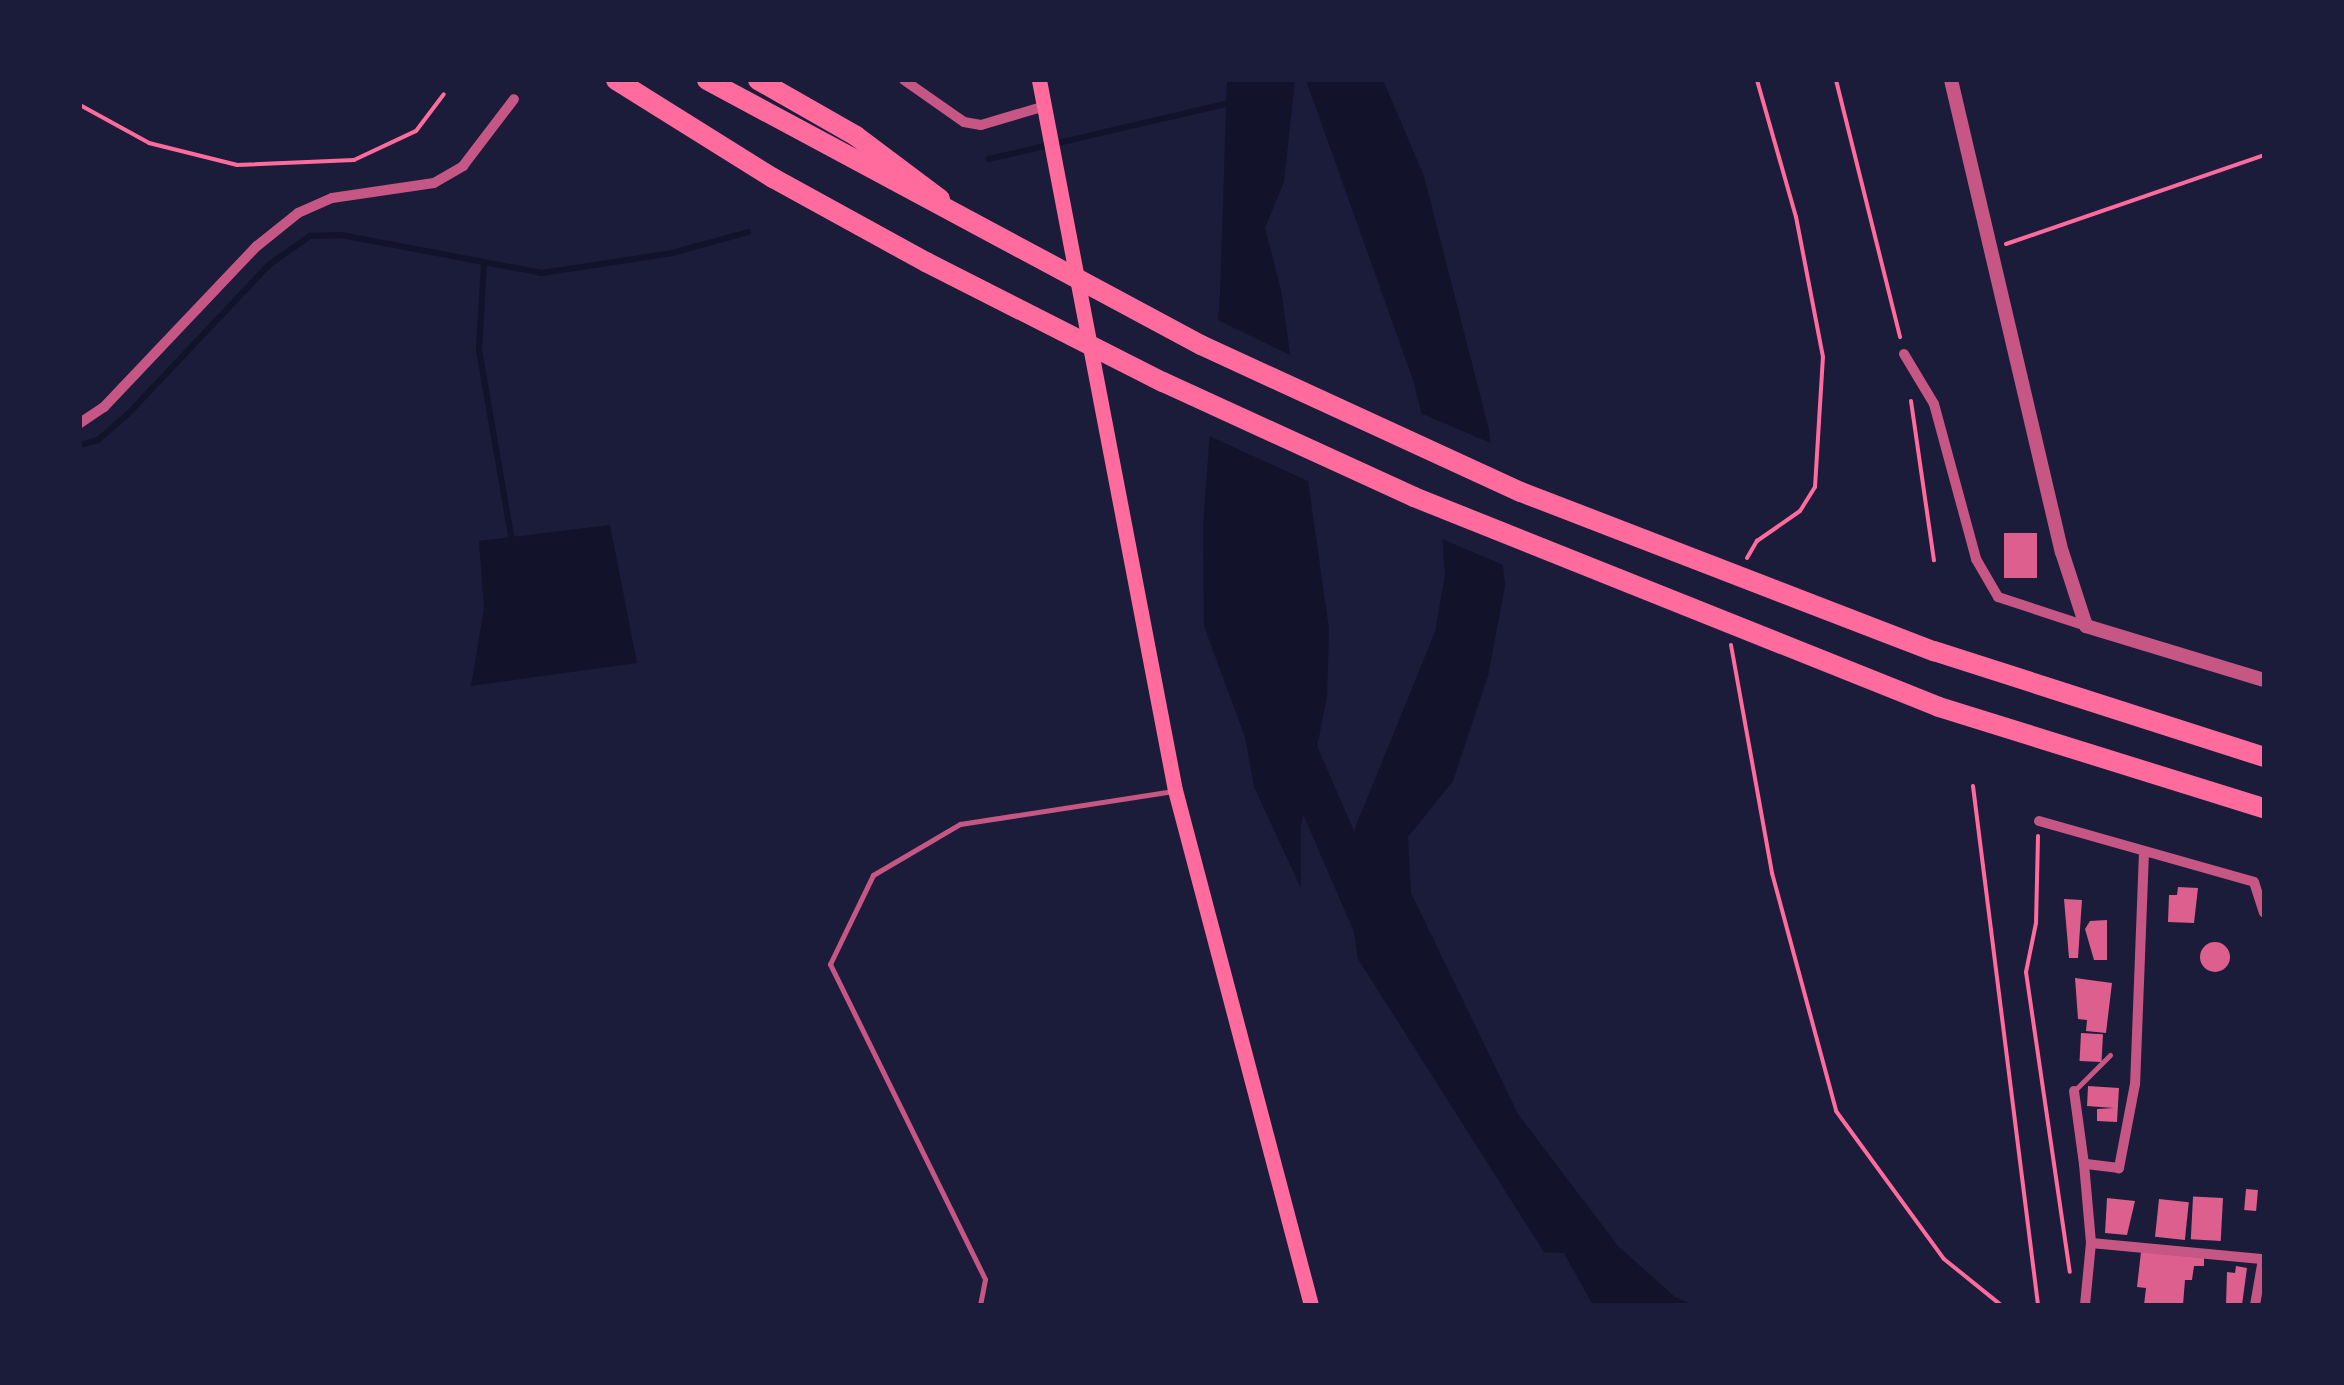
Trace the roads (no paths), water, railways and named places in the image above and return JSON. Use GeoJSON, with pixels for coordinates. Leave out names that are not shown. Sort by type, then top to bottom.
{"type":"FeatureCollection","features":[{"type":"Feature","properties":{"kind":"highway"},"geometry":{"type":"LineString","coordinates":[[599,80],[1064,333],[1552,556],[1939,708],[2264,808]]}},
{"type":"Feature","properties":{"kind":"highway"},"geometry":{"type":"LineString","coordinates":[[616,80],[773,178]]}},
{"type":"Feature","properties":{"kind":"highway"},"geometry":{"type":"LineString","coordinates":[[707,80],[998,242],[1371,426],[1505,484],[1934,651],[2264,757]]}},
{"type":"Feature","properties":{"kind":"highway"},"geometry":{"type":"LineString","coordinates":[[758,80],[856,136],[998,242]]}},
{"type":"Feature","properties":{"kind":"main road"},"geometry":{"type":"LineString","coordinates":[[1039,80],[1174,790],[1312,1305]]}},
{"type":"Feature","properties":{"kind":"street"},"geometry":{"type":"LineString","coordinates":[[904,80],[964,122],[981,125],[1045,106]]}},
{"type":"Feature","properties":{"kind":"street"},"geometry":{"type":"LineString","coordinates":[[1950,80],[2062,552],[2086,626]]}},
{"type":"Feature","properties":{"kind":"street"},"geometry":{"type":"LineString","coordinates":[[80,423],[104,407],[258,246],[298,213],[332,198],[434,182],[463,166],[514,99]]}},
{"type":"Feature","properties":{"kind":"street"},"geometry":{"type":"LineString","coordinates":[[1904,354],[1934,404],[1976,559],[1998,598],[2264,680]]}},
{"type":"Feature","properties":{"kind":"street"},"geometry":{"type":"LineString","coordinates":[[2039,821],[2259,883],[2264,912]]}},
{"type":"Feature","properties":{"kind":"street"},"geometry":{"type":"LineString","coordinates":[[2084,1164],[2120,1168],[2135,1084],[2144,852]]}},
{"type":"Feature","properties":{"kind":"street"},"geometry":{"type":"LineString","coordinates":[[2074,1091],[2091,1243],[2085,1305]]}},
{"type":"Feature","properties":{"kind":"street"},"geometry":{"type":"LineString","coordinates":[[2091,1243],[2262,1259],[2255,1305]]}},
{"type":"Feature","properties":{"kind":"lane"},"geometry":{"type":"LineString","coordinates":[[980,1305],[984,1278],[830,964],[873,875],[960,824],[1174,790]]}},
{"type":"Feature","properties":{"kind":"lane"},"geometry":{"type":"LineString","coordinates":[[2074,1091],[2110,1056]]}},
{"type":"Feature","properties":{"kind":"waterway"},"geometry":{"type":"LineString","coordinates":[[989,159],[1230,103]]}},
{"type":"Feature","properties":{"kind":"waterway"},"geometry":{"type":"LineString","coordinates":[[80,445],[98,440],[127,415],[270,264],[310,236],[341,235],[542,273],[672,253],[748,232]]}},
{"type":"Feature","properties":{"kind":"waterway"},"geometry":{"type":"LineString","coordinates":[[484,263],[479,350],[511,536]]}},
{"type":"Feature","properties":{"kind":"waterway"},"geometry":{"type":"LineString","coordinates":[[1291,736],[1375,930]]}}]}
